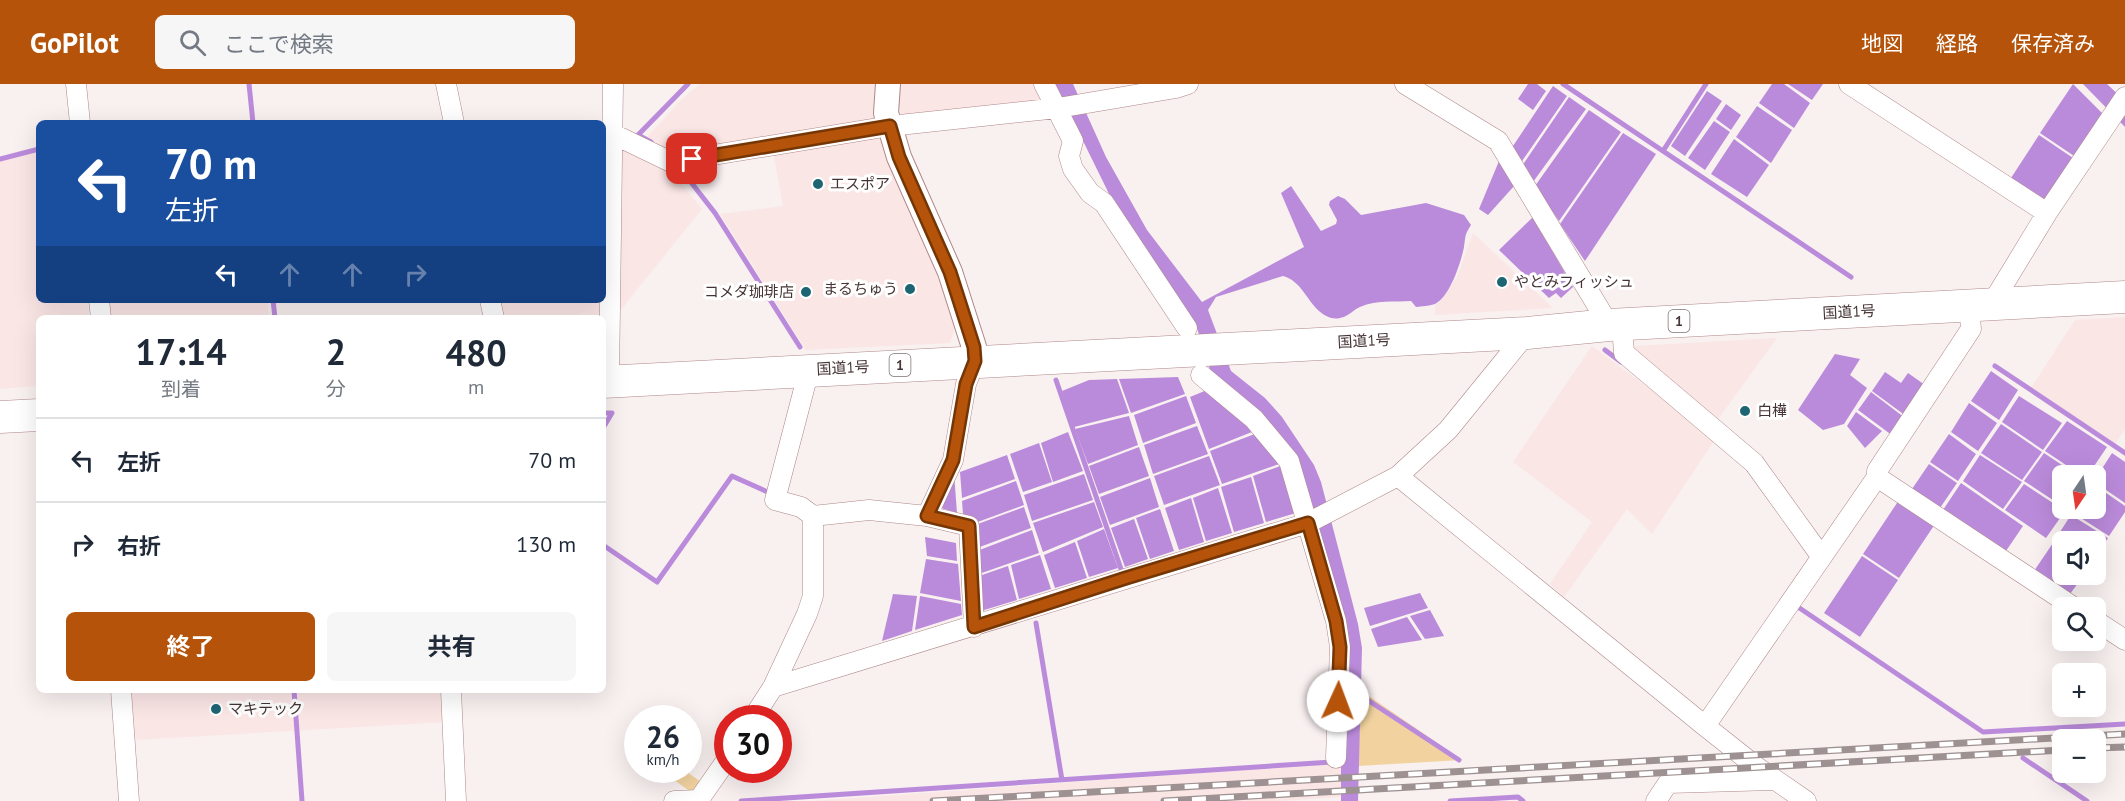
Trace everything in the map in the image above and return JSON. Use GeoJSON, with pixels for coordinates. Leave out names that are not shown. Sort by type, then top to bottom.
{"type":"FeatureCollection","features":[{"type":"Feature","properties":{"kind":"highway","name":"国道1号"},"geometry":{"type":"LineString","coordinates":[[606,382],[1527,333],[1616,325],[2125,297]]}},
{"type":"Feature","properties":{"kind":"highway"},"geometry":{"type":"LineString","coordinates":[[0,417],[36,415]]}},
{"type":"Feature","properties":{"kind":"street"},"geometry":{"type":"LineString","coordinates":[[76,84],[80,120]]}},
{"type":"Feature","properties":{"kind":"street"},"geometry":{"type":"LineString","coordinates":[[446,84],[453,120]]}},
{"type":"Feature","properties":{"kind":"street"},"geometry":{"type":"LineString","coordinates":[[606,382],[613,84]]}},
{"type":"Feature","properties":{"kind":"street"},"geometry":{"type":"LineString","coordinates":[[888,84],[886,113],[899,157],[950,272],[974,347],[975,361],[966,384],[953,460],[927,516]]}},
{"type":"Feature","properties":{"kind":"street"},"geometry":{"type":"LineString","coordinates":[[1044,84],[1073,141],[1069,156],[1073,169],[1090,193],[1104,202],[1195,351],[1289,461],[1336,621],[1340,647],[1336,758]]}},
{"type":"Feature","properties":{"kind":"street"},"geometry":{"type":"LineString","coordinates":[[612,134],[671,162],[890,126],[1058,108],[1188,84]]}},
{"type":"Feature","properties":{"kind":"street"},"geometry":{"type":"LineString","coordinates":[[1406,84],[1433,91],[1498,141],[1616,325],[1624,353],[1754,463],[1821,556]]}},
{"type":"Feature","properties":{"kind":"street"},"geometry":{"type":"LineString","coordinates":[[1849,84],[2047,213]]}},
{"type":"Feature","properties":{"kind":"street"},"geometry":{"type":"LineString","coordinates":[[2121,84],[2125,88]]}},
{"type":"Feature","properties":{"kind":"street"},"geometry":{"type":"LineString","coordinates":[[1705,726],[1877,477],[1877,471],[1971,328],[1980,305],[2047,213],[2125,97]]}},
{"type":"Feature","properties":{"kind":"street"},"geometry":{"type":"LineString","coordinates":[[773,687],[1308,523],[1398,476],[1448,430],[1527,333]]}},
{"type":"Feature","properties":{"kind":"street"},"geometry":{"type":"LineString","coordinates":[[809,370],[775,500],[801,507],[813,516],[869,510],[927,516],[969,526],[974,627]]}},
{"type":"Feature","properties":{"kind":"street"},"geometry":{"type":"LineString","coordinates":[[1398,476],[1705,726],[1773,780],[1806,801]]}},
{"type":"Feature","properties":{"kind":"street"},"geometry":{"type":"LineString","coordinates":[[1877,477],[2058,597]]}},
{"type":"Feature","properties":{"kind":"street"},"geometry":{"type":"LineString","coordinates":[[761,705],[773,687],[813,596],[813,516]]}},
{"type":"Feature","properties":{"kind":"street"},"geometry":{"type":"LineString","coordinates":[[2106,628],[2125,640]]}},
{"type":"Feature","properties":{"kind":"street"},"geometry":{"type":"LineString","coordinates":[[122,693],[129,801]]}},
{"type":"Feature","properties":{"kind":"street"},"geometry":{"type":"LineString","coordinates":[[451,693],[456,801]]}},
{"type":"Feature","properties":{"kind":"street"},"geometry":{"type":"LineString","coordinates":[[674,801],[699,801],[714,779]]}},
{"type":"Feature","properties":{"kind":"street"},"geometry":{"type":"LineString","coordinates":[[1656,801],[1668,783],[1773,780]]}},
{"type":"Feature","properties":{"kind":"shaded area"},"geometry":{"type":"Polygon","coordinates":[[[700,84],[881,84],[878,109],[871,121],[674,154],[647,137],[684,97],[700,84]]]}},
{"type":"Feature","properties":{"kind":"shaded area"},"geometry":{"type":"Polygon","coordinates":[[[895,84],[1040,84],[1051,102],[902,115],[894,101],[895,84]]]}},
{"type":"Feature","properties":{"kind":"shaded area"},"geometry":{"type":"Polygon","coordinates":[[[1055,84],[1073,84],[1106,157],[1147,230],[1202,302],[1304,247],[1281,193],[1291,186],[1321,231],[1336,224],[1337,220],[1329,205],[1330,201],[1338,196],[1345,199],[1361,215],[1426,203],[1464,215],[1471,225],[1466,234],[1463,253],[1454,279],[1445,294],[1435,304],[1416,307],[1411,301],[1379,302],[1360,307],[1343,317],[1331,318],[1314,306],[1299,286],[1283,276],[1216,297],[1208,310],[1231,371],[1265,398],[1282,417],[1314,465],[1321,482],[1358,624],[1362,648],[1358,801],[1341,801],[1341,761],[1347,680],[1293,456],[1262,413],[1211,373],[1196,325],[1116,208],[1055,84]]]}},
{"type":"Feature","properties":{"kind":"shaded area"},"geometry":{"type":"Polygon","coordinates":[[[1528,84],[1537,84],[1546,91],[1533,110],[1518,99],[1528,84]]]}},
{"type":"Feature","properties":{"kind":"shaded area"},"geometry":{"type":"Polygon","coordinates":[[[1772,84],[1784,84],[1810,103],[1794,128],[1759,103],[1772,84]]]}},
{"type":"Feature","properties":{"kind":"shaded area"},"geometry":{"type":"Polygon","coordinates":[[[1788,84],[1823,84],[1812,100],[1788,84]]]}},
{"type":"Feature","properties":{"kind":"shaded area"},"geometry":{"type":"Polygon","coordinates":[[[2073,84],[2105,116],[2077,158],[2040,133],[2073,84]]]}},
{"type":"Feature","properties":{"kind":"shaded area"},"geometry":{"type":"Polygon","coordinates":[[[2083,84],[2107,84],[2125,101],[2125,127],[2083,84]]]}},
{"type":"Feature","properties":{"kind":"shaded area"},"geometry":{"type":"Polygon","coordinates":[[[1553,86],[1567,96],[1520,164],[1511,149],[1553,86]]]}},
{"type":"Feature","properties":{"kind":"shaded area"},"geometry":{"type":"Polygon","coordinates":[[[1707,91],[1722,101],[1685,156],[1671,146],[1707,91]]]}},
{"type":"Feature","properties":{"kind":"shaded area"},"geometry":{"type":"Polygon","coordinates":[[[1569,97],[1586,109],[1533,182],[1522,166],[1569,97]]]}},
{"type":"Feature","properties":{"kind":"shaded area"},"geometry":{"type":"Polygon","coordinates":[[[1726,104],[1741,115],[1731,130],[1716,119],[1726,104]]]}},
{"type":"Feature","properties":{"kind":"shaded area"},"geometry":{"type":"Polygon","coordinates":[[[1757,106],[1792,130],[1771,163],[1736,137],[1757,106]]]}},
{"type":"Feature","properties":{"kind":"shaded area"},"geometry":{"type":"Polygon","coordinates":[[[1589,110],[1621,132],[1559,221],[1535,186],[1589,110]]]}},
{"type":"Feature","properties":{"kind":"shaded area"},"geometry":{"type":"Polygon","coordinates":[[[1714,121],[1730,132],[1705,170],[1688,158],[1714,121]]]}},
{"type":"Feature","properties":{"kind":"shaded area"},"geometry":{"type":"Polygon","coordinates":[[[1623,133],[1656,154],[1585,261],[1560,224],[1623,133]]]}},
{"type":"Feature","properties":{"kind":"shaded area"},"geometry":{"type":"Polygon","coordinates":[[[875,135],[881,140],[954,316],[955,328],[950,343],[806,350],[720,214],[783,206],[773,151],[875,135]]]}},
{"type":"Feature","properties":{"kind":"shaded area"},"geometry":{"type":"Polygon","coordinates":[[[2039,135],[2076,160],[2048,201],[2040,202],[2009,181],[2039,135]]]}},
{"type":"Feature","properties":{"kind":"shaded area"},"geometry":{"type":"Polygon","coordinates":[[[1734,139],[1769,165],[1747,197],[1711,174],[1734,139]]]}},
{"type":"Feature","properties":{"kind":"shaded area"},"geometry":{"type":"Polygon","coordinates":[[[623,145],[667,166],[702,209],[615,317],[617,175],[623,145]]]}},
{"type":"Feature","properties":{"kind":"shaded area"},"geometry":{"type":"Polygon","coordinates":[[[36,153],[36,303],[87,303],[89,315],[36,315],[36,386],[0,389],[0,161],[36,153]]]}},
{"type":"Feature","properties":{"kind":"shaded area"},"geometry":{"type":"Polygon","coordinates":[[[1499,161],[1515,185],[1488,215],[1479,209],[1499,161]]]}},
{"type":"Feature","properties":{"kind":"shaded area"},"geometry":{"type":"Polygon","coordinates":[[[1533,217],[1573,287],[1561,298],[1556,293],[1549,298],[1499,250],[1533,217]]]}},
{"type":"Feature","properties":{"kind":"shaded area"},"geometry":{"type":"Polygon","coordinates":[[[1473,233],[1553,308],[1435,315],[1435,306],[1457,277],[1473,233]]]}},
{"type":"Feature","properties":{"kind":"shaded area"},"geometry":{"type":"Polygon","coordinates":[[[108,303],[267,303],[269,315],[110,315],[108,303]]]}},
{"type":"Feature","properties":{"kind":"shaded area"},"geometry":{"type":"Polygon","coordinates":[[[498,303],[602,303],[602,315],[500,315],[498,303]]]}},
{"type":"Feature","properties":{"kind":"shaded area"},"geometry":{"type":"Polygon","coordinates":[[[2125,317],[2125,429],[2115,444],[2031,388],[2075,320],[2125,317]]]}},
{"type":"Feature","properties":{"kind":"shaded area"},"geometry":{"type":"Polygon","coordinates":[[[1777,338],[1716,422],[1634,355],[1634,346],[1777,338]]]}},
{"type":"Feature","properties":{"kind":"shaded area"},"geometry":{"type":"Polygon","coordinates":[[[1592,346],[1716,438],[1652,534],[1627,509],[1564,597],[1550,584],[1592,522],[1513,462],[1592,346]]]}},
{"type":"Feature","properties":{"kind":"shaded area"},"geometry":{"type":"Polygon","coordinates":[[[1835,354],[1860,359],[1850,375],[1867,388],[1844,424],[1823,430],[1798,410],[1835,354]]]}},
{"type":"Feature","properties":{"kind":"shaded area"},"geometry":{"type":"Polygon","coordinates":[[[1991,371],[2018,390],[1999,420],[1971,401],[1991,371]]]}},
{"type":"Feature","properties":{"kind":"shaded area"},"geometry":{"type":"Polygon","coordinates":[[[1885,372],[1901,383],[1908,373],[1925,385],[1906,416],[1872,391],[1885,372]]]}},
{"type":"Feature","properties":{"kind":"shaded area"},"geometry":{"type":"Polygon","coordinates":[[[1178,377],[1185,394],[1131,413],[1119,379],[1178,377]]]}},
{"type":"Feature","properties":{"kind":"shaded area"},"geometry":{"type":"Polygon","coordinates":[[[1117,379],[1129,413],[1074,427],[1062,391],[1089,380],[1117,379]]]}},
{"type":"Feature","properties":{"kind":"shaded area"},"geometry":{"type":"Polygon","coordinates":[[[1207,390],[1257,430],[1209,449],[1190,397],[1207,390]]]}},
{"type":"Feature","properties":{"kind":"shaded area"},"geometry":{"type":"Polygon","coordinates":[[[1871,392],[1905,418],[1893,436],[1858,410],[1871,392]]]}},
{"type":"Feature","properties":{"kind":"shaded area"},"geometry":{"type":"Polygon","coordinates":[[[1186,396],[1196,423],[1143,443],[1134,415],[1186,396]]]}},
{"type":"Feature","properties":{"kind":"shaded area"},"geometry":{"type":"Polygon","coordinates":[[[2019,396],[2062,423],[2043,450],[2002,422],[2019,396]]]}},
{"type":"Feature","properties":{"kind":"shaded area"},"geometry":{"type":"Polygon","coordinates":[[[1969,403],[1997,423],[1978,451],[1951,432],[1969,403]]]}},
{"type":"Feature","properties":{"kind":"shaded area"},"geometry":{"type":"Polygon","coordinates":[[[1856,412],[1882,431],[1865,448],[1847,426],[1856,412]]]}},
{"type":"Feature","properties":{"kind":"shaded area"},"geometry":{"type":"Polygon","coordinates":[[[1129,416],[1138,445],[1088,464],[1075,429],[1129,416]]]}},
{"type":"Feature","properties":{"kind":"shaded area"},"geometry":{"type":"Polygon","coordinates":[[[2067,421],[2107,447],[2095,465],[2066,465],[2045,451],[2067,421]]]}},
{"type":"Feature","properties":{"kind":"shaded area"},"geometry":{"type":"Polygon","coordinates":[[[2001,424],[2042,452],[2022,480],[1981,453],[2001,424]]]}},
{"type":"Feature","properties":{"kind":"shaded area"},"geometry":{"type":"Polygon","coordinates":[[[1197,426],[1208,454],[1153,474],[1144,445],[1197,426]]]}},
{"type":"Feature","properties":{"kind":"shaded area"},"geometry":{"type":"Polygon","coordinates":[[[1068,432],[1083,471],[1053,482],[1041,443],[1068,432]]]}},
{"type":"Feature","properties":{"kind":"shaded area"},"geometry":{"type":"Polygon","coordinates":[[[1260,432],[1282,463],[1222,484],[1210,451],[1260,432]]]}},
{"type":"Feature","properties":{"kind":"shaded area"},"geometry":{"type":"Polygon","coordinates":[[[1949,434],[1976,454],[1958,481],[1930,462],[1949,434]]]}},
{"type":"Feature","properties":{"kind":"shaded area"},"geometry":{"type":"Polygon","coordinates":[[[1039,443],[1052,482],[1023,492],[1010,454],[1039,443]]]}},
{"type":"Feature","properties":{"kind":"shaded area"},"geometry":{"type":"Polygon","coordinates":[[[1139,447],[1149,476],[1099,494],[1089,466],[1139,447]]]}},
{"type":"Feature","properties":{"kind":"shaded area"},"geometry":{"type":"Polygon","coordinates":[[[2044,453],[2062,465],[2052,465],[2052,499],[2024,481],[2044,453]]]}},
{"type":"Feature","properties":{"kind":"shaded area"},"geometry":{"type":"Polygon","coordinates":[[[2112,453],[2125,462],[2125,503],[2106,490],[2104,465],[2112,453]]]}},
{"type":"Feature","properties":{"kind":"shaded area"},"geometry":{"type":"Polygon","coordinates":[[[1007,455],[1015,479],[962,498],[960,472],[1007,455]]]}},
{"type":"Feature","properties":{"kind":"shaded area"},"geometry":{"type":"Polygon","coordinates":[[[1980,455],[2022,482],[2003,509],[1963,481],[1980,455]]]}},
{"type":"Feature","properties":{"kind":"shaded area"},"geometry":{"type":"Polygon","coordinates":[[[1209,456],[1220,485],[1164,505],[1154,476],[1209,456]]]}},
{"type":"Feature","properties":{"kind":"shaded area"},"geometry":{"type":"Polygon","coordinates":[[[1929,464],[1957,483],[1940,508],[1912,489],[1929,464]]]}},
{"type":"Feature","properties":{"kind":"shaded area"},"geometry":{"type":"Polygon","coordinates":[[[1283,465],[1296,513],[1266,522],[1253,476],[1283,465]]]}},
{"type":"Feature","properties":{"kind":"shaded area"},"geometry":{"type":"Polygon","coordinates":[[[954,473],[957,513],[938,507],[954,473]]]}},
{"type":"Feature","properties":{"kind":"shaded area"},"geometry":{"type":"Polygon","coordinates":[[[1084,474],[1093,500],[1032,521],[1024,495],[1084,474]]]}},
{"type":"Feature","properties":{"kind":"shaded area"},"geometry":{"type":"Polygon","coordinates":[[[1251,477],[1264,523],[1234,532],[1221,487],[1251,477]]]}},
{"type":"Feature","properties":{"kind":"shaded area"},"geometry":{"type":"Polygon","coordinates":[[[1150,478],[1159,507],[1110,525],[1100,497],[1150,478]]]}},
{"type":"Feature","properties":{"kind":"shaded area"},"geometry":{"type":"Polygon","coordinates":[[[1016,481],[1024,505],[975,523],[974,518],[963,514],[962,501],[1016,481]]]}},
{"type":"Feature","properties":{"kind":"shaded area"},"geometry":{"type":"Polygon","coordinates":[[[1961,483],[2023,526],[2006,551],[1943,510],[1961,483]]]}},
{"type":"Feature","properties":{"kind":"shaded area"},"geometry":{"type":"Polygon","coordinates":[[[2024,484],[2052,502],[2052,519],[2059,519],[2046,538],[2005,510],[2024,484]]]}},
{"type":"Feature","properties":{"kind":"shaded area"},"geometry":{"type":"Polygon","coordinates":[[[1218,488],[1232,533],[1206,541],[1193,498],[1218,488]]]}},
{"type":"Feature","properties":{"kind":"shaded area"},"geometry":{"type":"Polygon","coordinates":[[[2106,493],[2125,506],[2125,512],[2109,536],[2106,531],[2101,531],[2082,519],[2106,519],[2106,493]]]}},
{"type":"Feature","properties":{"kind":"shaded area"},"geometry":{"type":"Polygon","coordinates":[[[1191,498],[1204,542],[1179,550],[1165,508],[1191,498]]]}},
{"type":"Feature","properties":{"kind":"shaded area"},"geometry":{"type":"Polygon","coordinates":[[[1899,500],[1935,524],[1899,578],[1863,554],[1899,500]]]}},
{"type":"Feature","properties":{"kind":"shaded area"},"geometry":{"type":"Polygon","coordinates":[[[1094,502],[1103,527],[1043,552],[1033,523],[1094,502]]]}},
{"type":"Feature","properties":{"kind":"shaded area"},"geometry":{"type":"Polygon","coordinates":[[[1024,507],[1031,528],[977,548],[975,525],[1024,507]]]}},
{"type":"Feature","properties":{"kind":"shaded area"},"geometry":{"type":"Polygon","coordinates":[[[1160,509],[1174,551],[1150,559],[1136,518],[1160,509]]]}},
{"type":"Feature","properties":{"kind":"shaded area"},"geometry":{"type":"Polygon","coordinates":[[[1134,519],[1148,559],[1125,567],[1111,528],[1134,519]]]}},
{"type":"Feature","properties":{"kind":"shaded area"},"geometry":{"type":"Polygon","coordinates":[[[2068,519],[2077,519],[2097,531],[2061,531],[2068,519]]]}},
{"type":"Feature","properties":{"kind":"shaded area"},"geometry":{"type":"Polygon","coordinates":[[[1104,529],[1118,568],[1089,577],[1077,541],[1104,529]]]}},
{"type":"Feature","properties":{"kind":"shaded area"},"geometry":{"type":"Polygon","coordinates":[[[1032,530],[1039,553],[979,574],[977,551],[1032,530]]]}},
{"type":"Feature","properties":{"kind":"shaded area"},"geometry":{"type":"Polygon","coordinates":[[[925,537],[956,543],[957,561],[927,556],[925,537]]]}},
{"type":"Feature","properties":{"kind":"shaded area"},"geometry":{"type":"Polygon","coordinates":[[[1075,542],[1087,578],[1055,588],[1044,555],[1075,542]]]}},
{"type":"Feature","properties":{"kind":"shaded area"},"geometry":{"type":"Polygon","coordinates":[[[2052,544],[2052,582],[2034,571],[2052,544]]]}},
{"type":"Feature","properties":{"kind":"shaded area"},"geometry":{"type":"Polygon","coordinates":[[[1040,555],[1051,589],[1019,599],[1011,565],[1040,555]]]}},
{"type":"Feature","properties":{"kind":"shaded area"},"geometry":{"type":"Polygon","coordinates":[[[1862,556],[1898,580],[1860,637],[1824,613],[1862,556]]]}},
{"type":"Feature","properties":{"kind":"shaded area"},"geometry":{"type":"Polygon","coordinates":[[[926,559],[958,564],[961,601],[920,593],[926,559]]]}},
{"type":"Feature","properties":{"kind":"shaded area"},"geometry":{"type":"Polygon","coordinates":[[[1008,566],[1017,600],[981,611],[979,576],[1008,566]]]}},
{"type":"Feature","properties":{"kind":"shaded area"},"geometry":{"type":"Polygon","coordinates":[[[2056,585],[2077,585],[2070,594],[2056,585]]]}},
{"type":"Feature","properties":{"kind":"shaded area"},"geometry":{"type":"Polygon","coordinates":[[[1420,593],[1428,608],[1370,626],[1364,608],[1420,593]]]}},
{"type":"Feature","properties":{"kind":"shaded area"},"geometry":{"type":"Polygon","coordinates":[[[893,594],[917,596],[912,631],[882,641],[893,594]]]}},
{"type":"Feature","properties":{"kind":"shaded area"},"geometry":{"type":"Polygon","coordinates":[[[920,596],[961,604],[962,615],[915,630],[920,596]]]}},
{"type":"Feature","properties":{"kind":"shaded area"},"geometry":{"type":"Polygon","coordinates":[[[1430,610],[1444,636],[1425,639],[1410,616],[1430,610]]]}},
{"type":"Feature","properties":{"kind":"shaded area"},"geometry":{"type":"Polygon","coordinates":[[[1407,617],[1422,640],[1378,647],[1371,629],[1407,617]]]}},
{"type":"Feature","properties":{"kind":"shaded area"},"geometry":{"type":"Polygon","coordinates":[[[1361,692],[1369,696],[1462,760],[1358,766],[1361,692]]]}},
{"type":"Feature","properties":{"kind":"shaded area"},"geometry":{"type":"Polygon","coordinates":[[[131,693],[444,693],[446,722],[135,740],[131,693]]]}},
{"type":"Feature","properties":{"kind":"shaded area"},"geometry":{"type":"Polygon","coordinates":[[[1341,763],[1341,797],[1281,801],[812,801],[1341,763]]]}},
{"type":"Feature","properties":{"kind":"shaded area"},"geometry":{"type":"Polygon","coordinates":[[[678,783],[704,784],[695,795],[678,783]]]}},
{"type":"Feature","properties":{"kind":"waterway"},"geometry":{"type":"LineString","coordinates":[[249,84],[253,120]]}},
{"type":"Feature","properties":{"kind":"waterway"},"geometry":{"type":"LineString","coordinates":[[651,142],[638,135],[688,84]]}},
{"type":"Feature","properties":{"kind":"waterway"},"geometry":{"type":"LineString","coordinates":[[1563,84],[1851,277]]}},
{"type":"Feature","properties":{"kind":"waterway"},"geometry":{"type":"LineString","coordinates":[[1663,151],[1706,84]]}},
{"type":"Feature","properties":{"kind":"waterway"},"geometry":{"type":"LineString","coordinates":[[0,159],[36,150]]}},
{"type":"Feature","properties":{"kind":"waterway"},"geometry":{"type":"LineString","coordinates":[[683,172],[715,213],[800,347]]}},
{"type":"Feature","properties":{"kind":"waterway"},"geometry":{"type":"LineString","coordinates":[[273,303],[275,315]]}},
{"type":"Feature","properties":{"kind":"waterway"},"geometry":{"type":"LineString","coordinates":[[1605,350],[1621,362]]}},
{"type":"Feature","properties":{"kind":"waterway"},"geometry":{"type":"LineString","coordinates":[[1995,366],[2125,453]]}},
{"type":"Feature","properties":{"kind":"waterway"},"geometry":{"type":"LineString","coordinates":[[1056,380],[1122,572]]}},
{"type":"Feature","properties":{"kind":"waterway"},"geometry":{"type":"LineString","coordinates":[[606,413],[612,413],[606,423]]}},
{"type":"Feature","properties":{"kind":"waterway"},"geometry":{"type":"LineString","coordinates":[[606,547],[657,582],[732,476],[770,493]]}},
{"type":"Feature","properties":{"kind":"waterway"},"geometry":{"type":"LineString","coordinates":[[1795,605],[1983,732],[2125,724]]}},
{"type":"Feature","properties":{"kind":"waterway"},"geometry":{"type":"LineString","coordinates":[[1036,623],[1062,780]]}},
{"type":"Feature","properties":{"kind":"waterway"},"geometry":{"type":"LineString","coordinates":[[294,693],[302,801]]}},
{"type":"Feature","properties":{"kind":"waterway"},"geometry":{"type":"LineString","coordinates":[[1357,693],[1459,760]]}},
{"type":"Feature","properties":{"kind":"waterway"},"geometry":{"type":"LineString","coordinates":[[2023,758],[2087,801]]}},
{"type":"Feature","properties":{"kind":"waterway"},"geometry":{"type":"LineString","coordinates":[[741,801],[1332,762]]}},
{"type":"Feature","properties":{"kind":"waterway"},"geometry":{"type":"LineString","coordinates":[[1450,801],[1518,797],[1523,801]]}},
{"type":"Feature","properties":{"kind":"railway"},"geometry":{"type":"LineString","coordinates":[[933,801],[2125,734]]}},
{"type":"Feature","properties":{"kind":"railway"},"geometry":{"type":"LineString","coordinates":[[2106,748],[2125,747]]}},
{"type":"Feature","properties":{"kind":"railway"},"geometry":{"type":"LineString","coordinates":[[1164,801],[2052,751]]}},
{"type":"Feature","properties":{"kind":"place","name":"エスポア"},"geometry":{"type":"Point","coordinates":[818,184]}},
{"type":"Feature","properties":{"kind":"place","name":"やとみフィッシュ"},"geometry":{"type":"Point","coordinates":[1502,282]}},
{"type":"Feature","properties":{"kind":"place","name":"まるちゅう"},"geometry":{"type":"Point","coordinates":[910,289]}},
{"type":"Feature","properties":{"kind":"place","name":"コメダ珈琲店"},"geometry":{"type":"Point","coordinates":[806,292]}},
{"type":"Feature","properties":{"kind":"place","name":"白樺"},"geometry":{"type":"Point","coordinates":[1745,411]}},
{"type":"Feature","properties":{"kind":"place","name":"マキテック"},"geometry":{"type":"Point","coordinates":[216,709]}},
{"type":"Feature","properties":{"kind":"route"},"geometry":{"type":"LineString","coordinates":[[692,159],[890,126],[899,157],[950,272],[974,347],[975,361],[966,384],[953,460],[927,516],[969,526],[974,627],[1308,523],[1336,621],[1340,647],[1338,701]]}}]}
